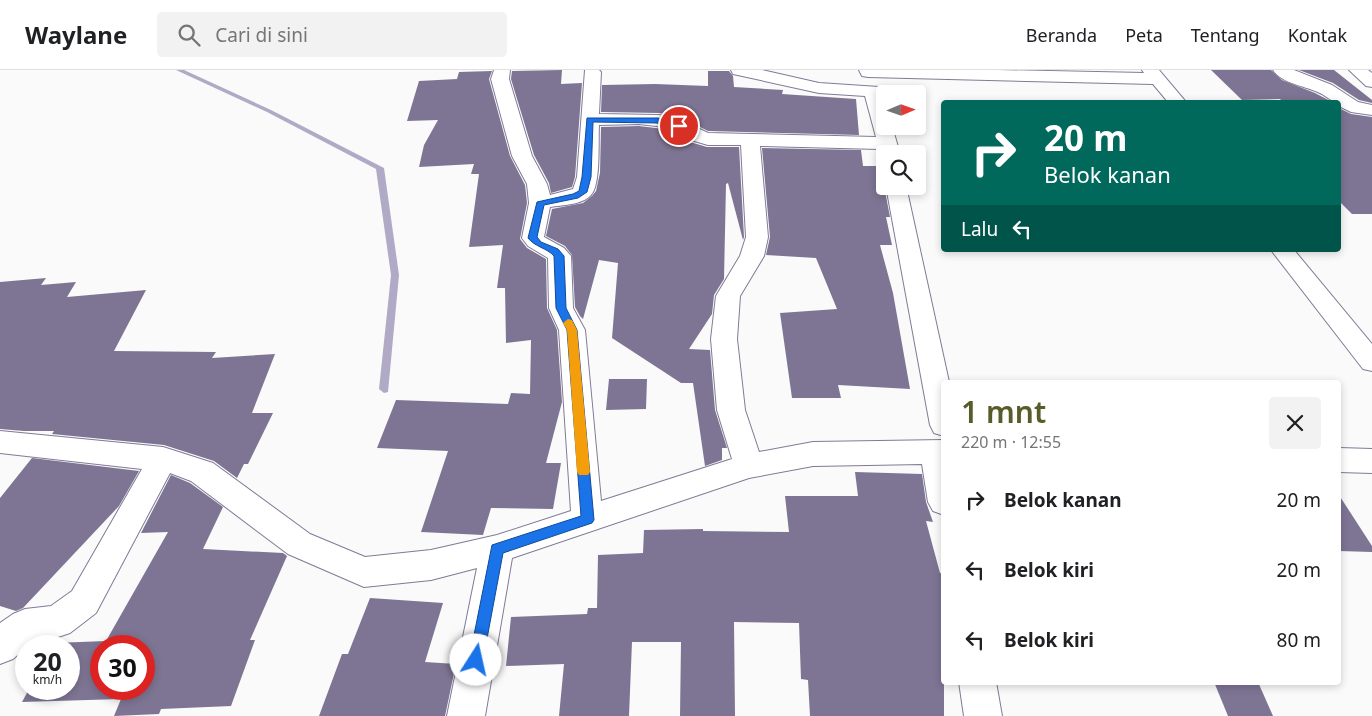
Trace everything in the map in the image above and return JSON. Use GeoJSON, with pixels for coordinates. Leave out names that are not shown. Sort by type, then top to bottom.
{"type":"FeatureCollection","features":[{"type":"Feature","properties":{"kind":"street"},"geometry":{"type":"LineString","coordinates":[[502,70],[500,79],[522,156],[537,184],[540,203],[533,238],[538,244],[555,251],[559,256],[561,308],[572,330],[587,520]]}},
{"type":"Feature","properties":{"kind":"street"},"geometry":{"type":"LineString","coordinates":[[739,70],[819,88],[873,91]]}},
{"type":"Feature","properties":{"kind":"street"},"geometry":{"type":"LineString","coordinates":[[1281,70],[1306,83],[1330,92],[1352,107],[1372,110]]}},
{"type":"Feature","properties":{"kind":"street"},"geometry":{"type":"LineString","coordinates":[[1358,70],[1372,82]]}},
{"type":"Feature","properties":{"kind":"street"},"geometry":{"type":"LineString","coordinates":[[888,145],[867,71],[1154,75],[1175,100]]}},
{"type":"Feature","properties":{"kind":"street"},"geometry":{"type":"LineString","coordinates":[[540,203],[575,196],[583,192],[586,177],[592,72]]}},
{"type":"Feature","properties":{"kind":"street"},"geometry":{"type":"LineString","coordinates":[[589,120],[658,120],[670,122],[699,138],[876,147]]}},
{"type":"Feature","properties":{"kind":"street"},"geometry":{"type":"LineString","coordinates":[[749,466],[731,410],[724,339],[728,296],[752,256],[757,237],[750,142]]}},
{"type":"Feature","properties":{"kind":"street"},"geometry":{"type":"LineString","coordinates":[[4,447],[163,459],[202,472],[299,544],[364,572],[431,565],[497,549],[749,466],[813,454],[941,443],[898,195]]}},
{"type":"Feature","properties":{"kind":"street"},"geometry":{"type":"LineString","coordinates":[[1284,252],[1372,362]]}},
{"type":"Feature","properties":{"kind":"street"},"geometry":{"type":"LineString","coordinates":[[0,647],[25,626],[58,621],[84,602],[163,459]]}},
{"type":"Feature","properties":{"kind":"street"},"geometry":{"type":"LineString","coordinates":[[1341,460],[1372,461]]}},
{"type":"Feature","properties":{"kind":"street"},"geometry":{"type":"LineString","coordinates":[[466,716],[497,549]]}},
{"type":"Feature","properties":{"kind":"street"},"geometry":{"type":"LineString","coordinates":[[978,685],[983,716]]}},
{"type":"Feature","properties":{"kind":"building"},"geometry":{"type":"Polygon","coordinates":[[[562,70],[561,84],[582,83],[575,177],[572,187],[551,193],[549,183],[534,155],[511,79],[512,71],[562,70]]]}},
{"type":"Feature","properties":{"kind":"building"},"geometry":{"type":"Polygon","coordinates":[[[1211,70],[1271,70],[1282,80],[1328,100],[1280,99],[1242,100],[1211,70]]]}},
{"type":"Feature","properties":{"kind":"building"},"geometry":{"type":"Polygon","coordinates":[[[1299,70],[1334,70],[1372,100],[1372,103],[1359,100],[1333,83],[1299,70]]]}},
{"type":"Feature","properties":{"kind":"building"},"geometry":{"type":"Polygon","coordinates":[[[492,71],[489,79],[510,156],[525,185],[527,203],[520,239],[527,248],[546,259],[547,308],[557,330],[562,402],[546,463],[561,463],[553,509],[491,508],[483,535],[421,532],[448,451],[377,448],[396,400],[508,404],[511,393],[530,394],[531,340],[506,343],[505,288],[497,288],[503,245],[469,247],[479,174],[471,174],[474,164],[419,167],[424,145],[438,120],[407,121],[419,81],[457,79],[459,72],[492,71]]]}},
{"type":"Feature","properties":{"kind":"building"},"geometry":{"type":"Polygon","coordinates":[[[708,71],[729,71],[733,76],[734,87],[783,90],[782,94],[856,99],[859,135],[708,131],[682,118],[659,113],[601,112],[602,85],[708,86],[708,71]]]}},
{"type":"Feature","properties":{"kind":"building"},"geometry":{"type":"Polygon","coordinates":[[[1341,109],[1351,114],[1372,117],[1372,214],[1352,214],[1341,203],[1341,109]]]}},
{"type":"Feature","properties":{"kind":"building"},"geometry":{"type":"Polygon","coordinates":[[[639,126],[664,129],[690,142],[707,147],[739,147],[744,237],[743,240],[728,183],[726,184],[724,279],[714,295],[712,314],[689,349],[710,350],[715,410],[727,448],[722,448],[722,460],[705,466],[693,383],[681,383],[612,338],[618,263],[599,260],[583,319],[575,307],[572,255],[565,246],[546,236],[552,209],[583,203],[596,191],[600,173],[601,127],[639,126]]]}},
{"type":"Feature","properties":{"kind":"building"},"geometry":{"type":"Polygon","coordinates":[[[762,148],[861,150],[863,166],[876,166],[876,195],[886,195],[890,217],[886,217],[892,245],[880,245],[893,293],[910,389],[838,385],[841,398],[792,398],[780,313],[837,309],[816,258],[766,255],[770,237],[762,148]]]}},
{"type":"Feature","properties":{"kind":"building"},"geometry":{"type":"Polygon","coordinates":[[[46,278],[41,285],[76,282],[67,297],[146,290],[114,351],[216,352],[212,358],[275,354],[252,413],[273,413],[248,464],[244,464],[237,478],[214,461],[164,445],[52,434],[54,431],[0,429],[0,282],[46,278]]]}},
{"type":"Feature","properties":{"kind":"building"},"geometry":{"type":"Polygon","coordinates":[[[609,379],[647,379],[646,409],[606,410],[609,379]]]}},
{"type":"Feature","properties":{"kind":"building"},"geometry":{"type":"Polygon","coordinates":[[[32,458],[139,471],[119,506],[23,608],[16,611],[0,606],[0,498],[32,458]]]}},
{"type":"Feature","properties":{"kind":"building"},"geometry":{"type":"Polygon","coordinates":[[[855,472],[922,474],[926,502],[933,522],[926,521],[941,573],[941,685],[944,685],[944,716],[810,716],[808,680],[801,679],[799,623],[734,622],[735,716],[680,716],[681,642],[632,642],[629,716],[559,716],[564,664],[506,666],[511,617],[587,614],[588,608],[597,608],[598,555],[643,553],[644,530],[703,529],[703,531],[789,532],[785,496],[858,496],[855,472]]]}},
{"type":"Feature","properties":{"kind":"building"},"geometry":{"type":"Polygon","coordinates":[[[171,475],[190,483],[223,507],[203,549],[283,553],[287,556],[250,640],[255,640],[231,706],[161,709],[159,714],[114,716],[121,700],[155,700],[155,635],[109,635],[168,532],[141,533],[171,475]]]}},
{"type":"Feature","properties":{"kind":"building"},"geometry":{"type":"Polygon","coordinates":[[[1341,498],[1372,546],[1372,552],[1341,551],[1341,498]]]}},
{"type":"Feature","properties":{"kind":"building"},"geometry":{"type":"Polygon","coordinates":[[[370,598],[443,603],[425,662],[456,664],[445,716],[319,716],[342,654],[348,654],[370,598]]]}},
{"type":"Feature","properties":{"kind":"building"},"geometry":{"type":"Polygon","coordinates":[[[80,642],[90,642],[90,700],[22,702],[23,700],[80,700],[80,642]]]}},
{"type":"Feature","properties":{"kind":"building"},"geometry":{"type":"Polygon","coordinates":[[[1215,685],[1259,685],[1273,716],[1228,716],[1215,685]]]}},
{"type":"Feature","properties":{"kind":"waterway"},"geometry":{"type":"LineString","coordinates":[[179,70],[269,111],[380,168],[395,275],[384,389]]}},
{"type":"Feature","properties":{"kind":"slow traffic"},"geometry":{"type":"LineString","coordinates":[[568,323],[572,330],[583,472]]}},
{"type":"Feature","properties":{"kind":"route"},"geometry":{"type":"LineString","coordinates":[[476,660],[497,549],[587,520],[572,330],[561,308],[559,256],[555,251],[538,244],[533,238],[540,203],[575,196],[583,192],[586,177],[589,120],[658,120],[679,126]]}}]}
